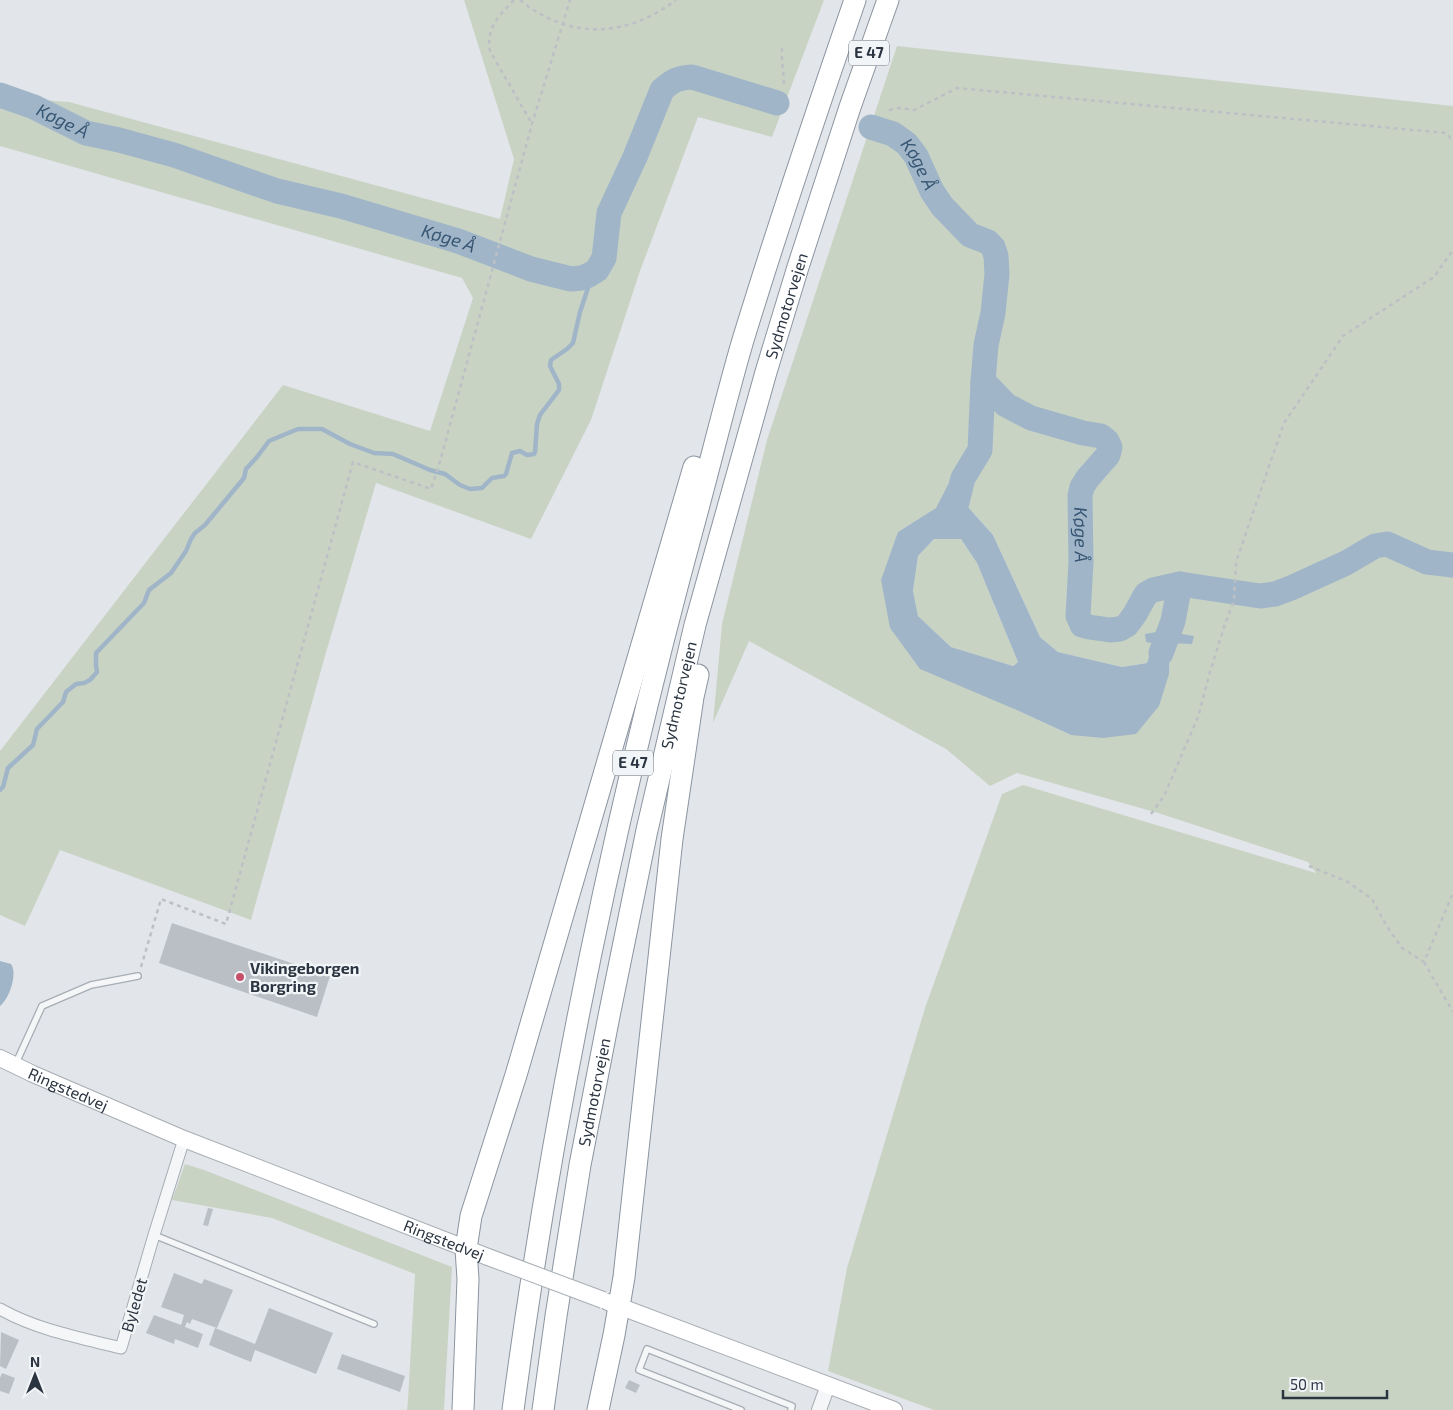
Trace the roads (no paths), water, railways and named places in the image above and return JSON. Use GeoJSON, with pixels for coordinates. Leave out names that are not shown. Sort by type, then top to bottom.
{"type":"FeatureCollection","features":[{"type":"Feature","properties":{"kind":"highway","name":"Sydmotorvejen"},"geometry":{"type":"LineString","coordinates":[[513,1410],[527,1300],[552,1154],[614,840],[668,618],[742,344],[810,128],[855,0]]}},
{"type":"Feature","properties":{"kind":"highway","name":"Sydmotorvejen"},"geometry":{"type":"LineString","coordinates":[[544,1410],[556,1316],[580,1165],[608,1016],[645,840],[695,625],[766,372],[798,267],[850,107],[888,0]]}},
{"type":"Feature","properties":{"kind":"highway"},"geometry":{"type":"LineString","coordinates":[[463,1410],[468,1279],[466,1249],[471,1216],[519,1065],[704,431],[742,344]]}},
{"type":"Feature","properties":{"kind":"highway"},"geometry":{"type":"LineString","coordinates":[[598,1410],[611,1303],[624,1277],[672,839],[692,706],[711,616],[765,418],[766,372]]}},
{"type":"Feature","properties":{"kind":"main road","name":"Ringstedvej"},"geometry":{"type":"LineString","coordinates":[[0,1058],[184,1139],[466,1249],[894,1410]]}},
{"type":"Feature","properties":{"kind":"street","name":"Byledet"},"geometry":{"type":"LineString","coordinates":[[0,1309],[48,1330],[121,1348],[184,1139]]}},
{"type":"Feature","properties":{"kind":"street"},"geometry":{"type":"LineString","coordinates":[[819,1410],[828,1385]]}},
{"type":"Feature","properties":{"kind":"lane"},"geometry":{"type":"LineString","coordinates":[[15,1065],[42,1006],[92,986],[138,976]]}},
{"type":"Feature","properties":{"kind":"lane"},"geometry":{"type":"LineString","coordinates":[[154,1235],[374,1324]]}},
{"type":"Feature","properties":{"kind":"lane"},"geometry":{"type":"LineString","coordinates":[[741,1410],[639,1370],[647,1349],[792,1406],[791,1410]]}},
{"type":"Feature","properties":{"kind":"water"},"geometry":{"type":"Polygon","coordinates":[[[975,478],[968,507],[993,535],[1040,637],[1058,652],[1122,667],[1147,663],[1153,643],[1146,642],[1145,634],[1162,631],[1173,621],[1175,633],[1194,636],[1192,644],[1170,643],[1169,674],[1159,706],[1136,734],[1103,738],[1071,735],[920,669],[890,628],[881,580],[898,532],[936,508],[951,479],[975,478]],[[934,539],[918,556],[913,591],[918,616],[951,647],[1013,666],[1018,662],[977,563],[961,539],[934,539]]]}},
{"type":"Feature","properties":{"kind":"water"},"geometry":{"type":"Polygon","coordinates":[[[0,961],[11,964],[14,974],[12,986],[0,1006],[0,961]]]}},
{"type":"Feature","properties":{"kind":"waterway","name":"Køge Å"},"geometry":{"type":"LineString","coordinates":[[0,95],[34,107],[86,133],[174,155],[277,191],[341,206],[458,241],[531,269],[571,279],[582,278],[597,270],[604,258],[609,213],[635,157],[662,90],[676,80],[692,77],[777,103]]}},
{"type":"Feature","properties":{"kind":"waterway","name":"Køge Å"},"geometry":{"type":"LineString","coordinates":[[871,127],[893,134],[907,144],[916,156],[932,191],[942,206],[970,235],[988,242],[993,247],[996,256],[997,274],[993,313],[986,345],[983,381],[1006,405],[1031,418],[1083,433],[1101,436],[1110,447],[1108,455],[1082,487],[1080,496],[1081,562],[1078,616],[1082,625],[1110,630],[1120,629],[1127,625],[1146,594],[1153,590],[1180,584],[1260,596],[1275,594],[1346,563],[1375,546],[1387,544],[1427,562],[1453,565]]}},
{"type":"Feature","properties":{"kind":"waterway"},"geometry":{"type":"LineString","coordinates":[[0,790],[3,787],[8,768],[33,745],[37,729],[63,702],[66,692],[76,684],[90,680],[97,672],[96,653],[144,603],[149,590],[171,573],[186,551],[195,533],[205,525],[244,478],[246,469],[269,441],[298,429],[322,429],[350,444],[374,453],[393,454],[430,470],[445,474],[460,485],[470,489],[482,488],[492,478],[504,476],[512,453],[520,451],[527,455],[534,454],[537,424],[540,415],[559,390],[559,384],[550,366],[551,360],[573,343],[580,312],[593,273]]}},
{"type":"Feature","properties":{"kind":"waterway"},"geometry":{"type":"LineString","coordinates":[[955,510],[963,478],[980,450],[983,381]]}},
{"type":"Feature","properties":{"kind":"waterway"},"geometry":{"type":"LineString","coordinates":[[1161,653],[1173,621],[1180,584]]}},
{"type":"Feature","properties":{"kind":"place","name":"Vikingeborgen Borgring"},"geometry":{"type":"Point","coordinates":[240,977]}}]}
